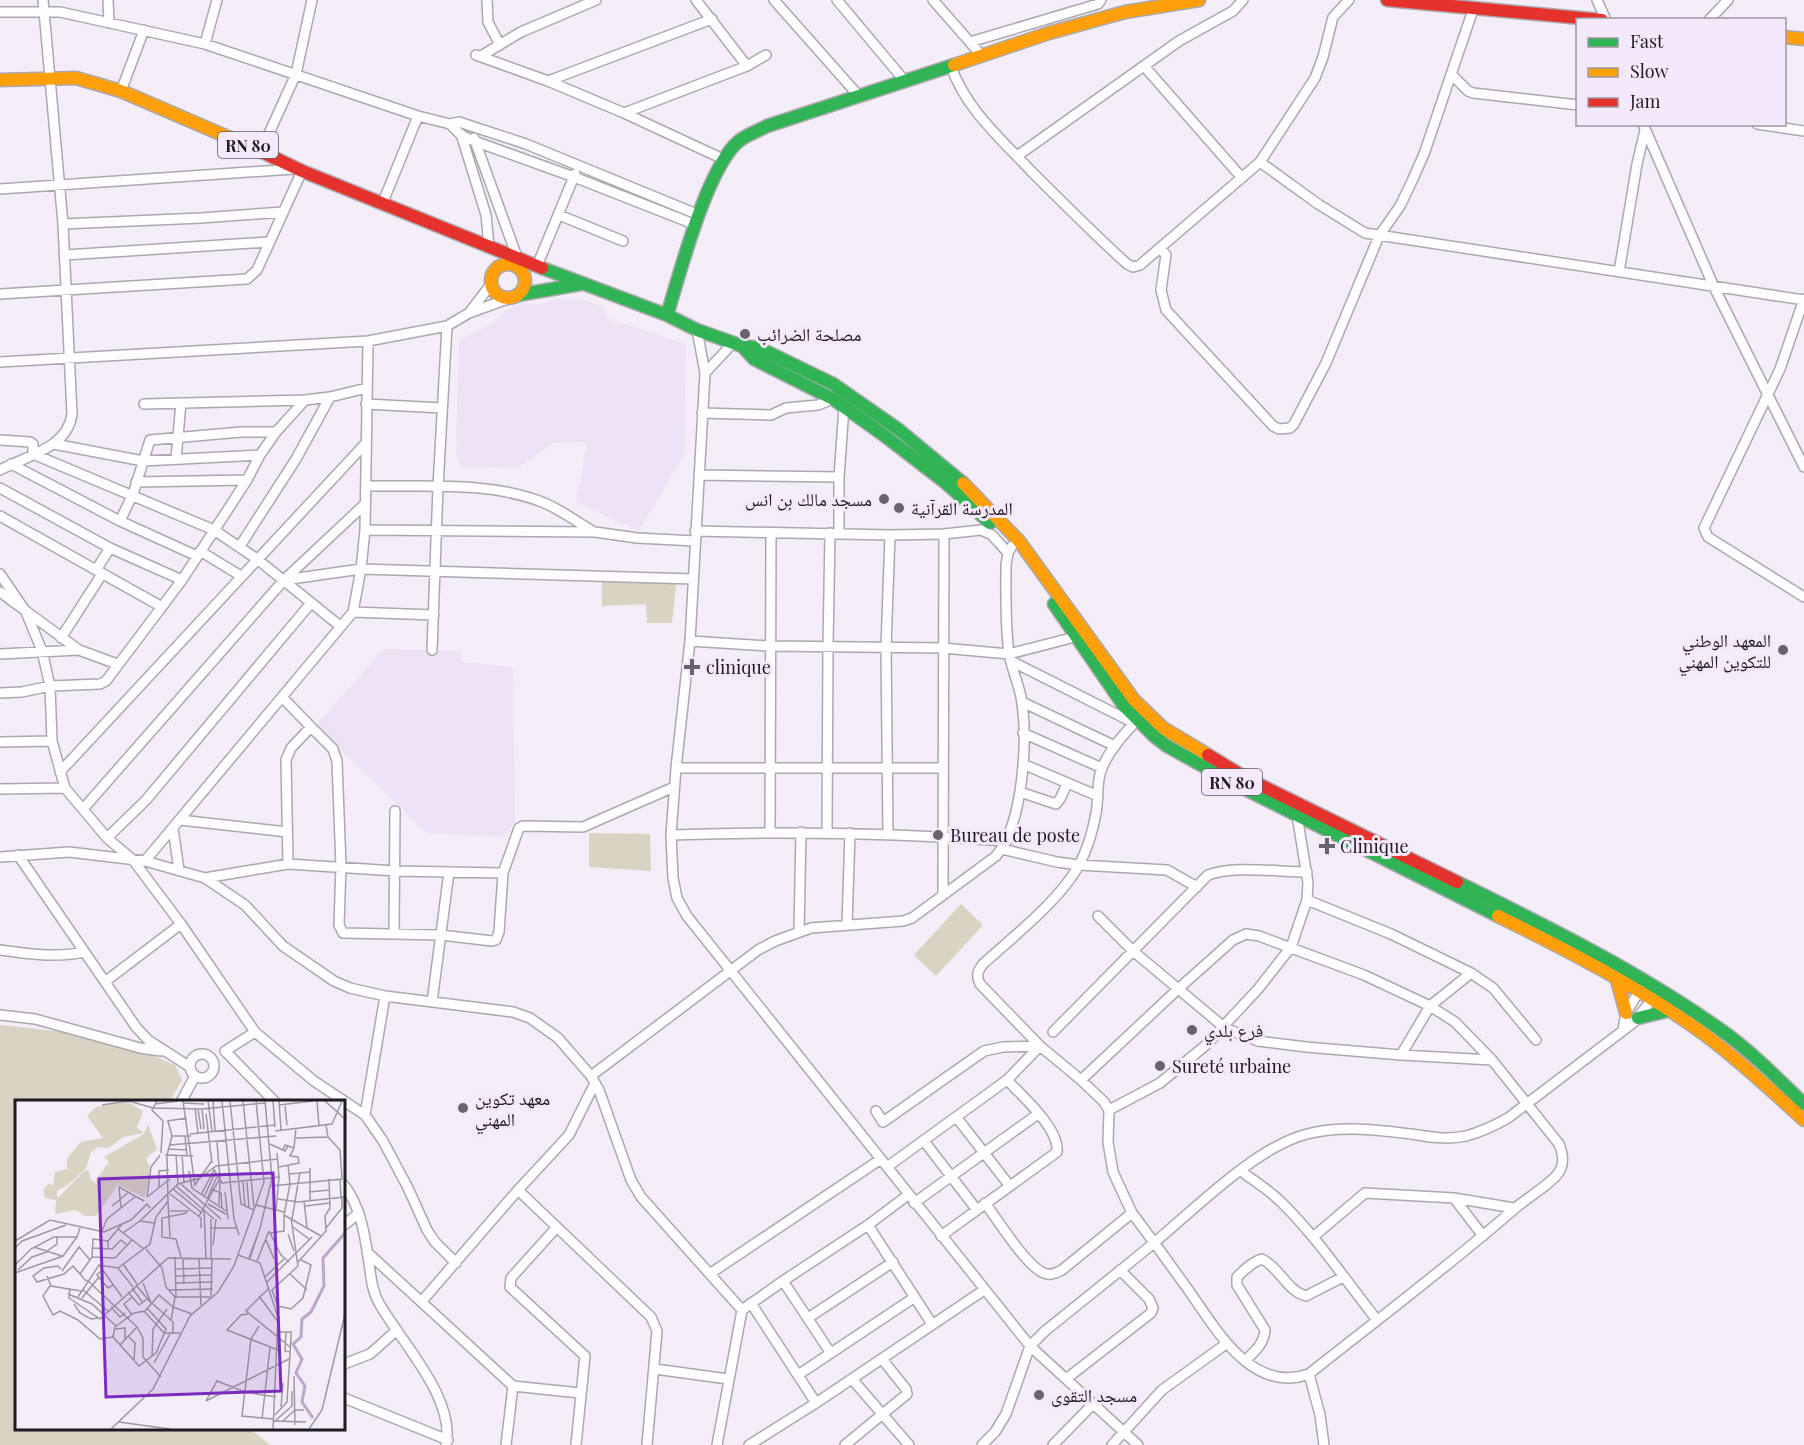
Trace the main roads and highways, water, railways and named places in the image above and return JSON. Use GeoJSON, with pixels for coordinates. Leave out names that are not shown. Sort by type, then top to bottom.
{"type":"FeatureCollection","features":[{"type":"Feature","properties":{"kind":"main road"},"geometry":{"type":"LineString","coordinates":[[667,315],[698,220],[723,159],[735,144],[760,129],[1049,33],[1125,12],[1199,0]]}},
{"type":"Feature","properties":{"kind":"main road"},"geometry":{"type":"LineString","coordinates":[[1387,0],[1584,18]]}},
{"type":"Feature","properties":{"kind":"main road"},"geometry":{"type":"LineString","coordinates":[[1786,37],[1804,39]]}},
{"type":"Feature","properties":{"kind":"main road","name":"RN 80"},"geometry":{"type":"LineString","coordinates":[[0,80],[76,78],[121,92],[261,151],[300,170],[489,246],[519,263],[537,266],[583,283],[667,315],[697,330],[737,344],[759,348],[833,384],[917,452],[974,493],[1019,541],[1134,700],[1139,719]]}},
{"type":"Feature","properties":{"kind":"main road"},"geometry":{"type":"LineString","coordinates":[[489,246],[492,280],[497,293],[507,298],[583,283]]}},
{"type":"Feature","properties":{"kind":"main road"},"geometry":{"type":"LineString","coordinates":[[492,280],[495,271],[505,265],[516,266],[519,263],[524,274],[525,286],[515,296]]}},
{"type":"Feature","properties":{"kind":"main road","name":"RN 80"},"geometry":{"type":"LineString","coordinates":[[737,344],[754,359],[833,399],[917,452],[983,515],[1124,706],[1167,746],[1239,786],[1537,935],[1617,980],[1642,987]]}},
{"type":"Feature","properties":{"kind":"main road","name":"RN 80"},"geometry":{"type":"LineString","coordinates":[[1139,719],[1163,728],[1246,778],[1542,924],[1655,995],[1718,1028],[1753,1055],[1804,1104]]}},
{"type":"Feature","properties":{"kind":"main road"},"geometry":{"type":"LineString","coordinates":[[1617,980],[1626,1013]]}},
{"type":"Feature","properties":{"kind":"main road","name":"RN 80"},"geometry":{"type":"LineString","coordinates":[[1655,995],[1667,1011],[1701,1032],[1738,1060],[1804,1120]]}},
{"type":"Feature","properties":{"kind":"main road"},"geometry":{"type":"LineString","coordinates":[[1638,1018],[1667,1011]]}},
{"type":"Feature","properties":{"kind":"place","name":"مصلحة الضرائب"},"geometry":{"type":"Point","coordinates":[745,334]}},
{"type":"Feature","properties":{"kind":"place","name":"مسجد مالك بن انس"},"geometry":{"type":"Point","coordinates":[884,499]}},
{"type":"Feature","properties":{"kind":"place","name":"المدرسة القرآنية"},"geometry":{"type":"Point","coordinates":[899,508]}},
{"type":"Feature","properties":{"kind":"place","name":"المعهد الوطني للتكوين المهني"},"geometry":{"type":"Point","coordinates":[1783,650]}},
{"type":"Feature","properties":{"kind":"place","name":"clinique"},"geometry":{"type":"Point","coordinates":[692,667]}},
{"type":"Feature","properties":{"kind":"place","name":"Bureau de poste"},"geometry":{"type":"Point","coordinates":[938,835]}},
{"type":"Feature","properties":{"kind":"place","name":"Clinique"},"geometry":{"type":"Point","coordinates":[1327,846]}},
{"type":"Feature","properties":{"kind":"place","name":"فرع بلدي"},"geometry":{"type":"Point","coordinates":[1192,1030]}},
{"type":"Feature","properties":{"kind":"place","name":"Sureté urbaine"},"geometry":{"type":"Point","coordinates":[1160,1066]}},
{"type":"Feature","properties":{"kind":"place","name":"معهد تكوين المهني"},"geometry":{"type":"Point","coordinates":[463,1108]}},
{"type":"Feature","properties":{"kind":"place","name":"مسجد التقوى"},"geometry":{"type":"Point","coordinates":[1039,1395]}}]}
